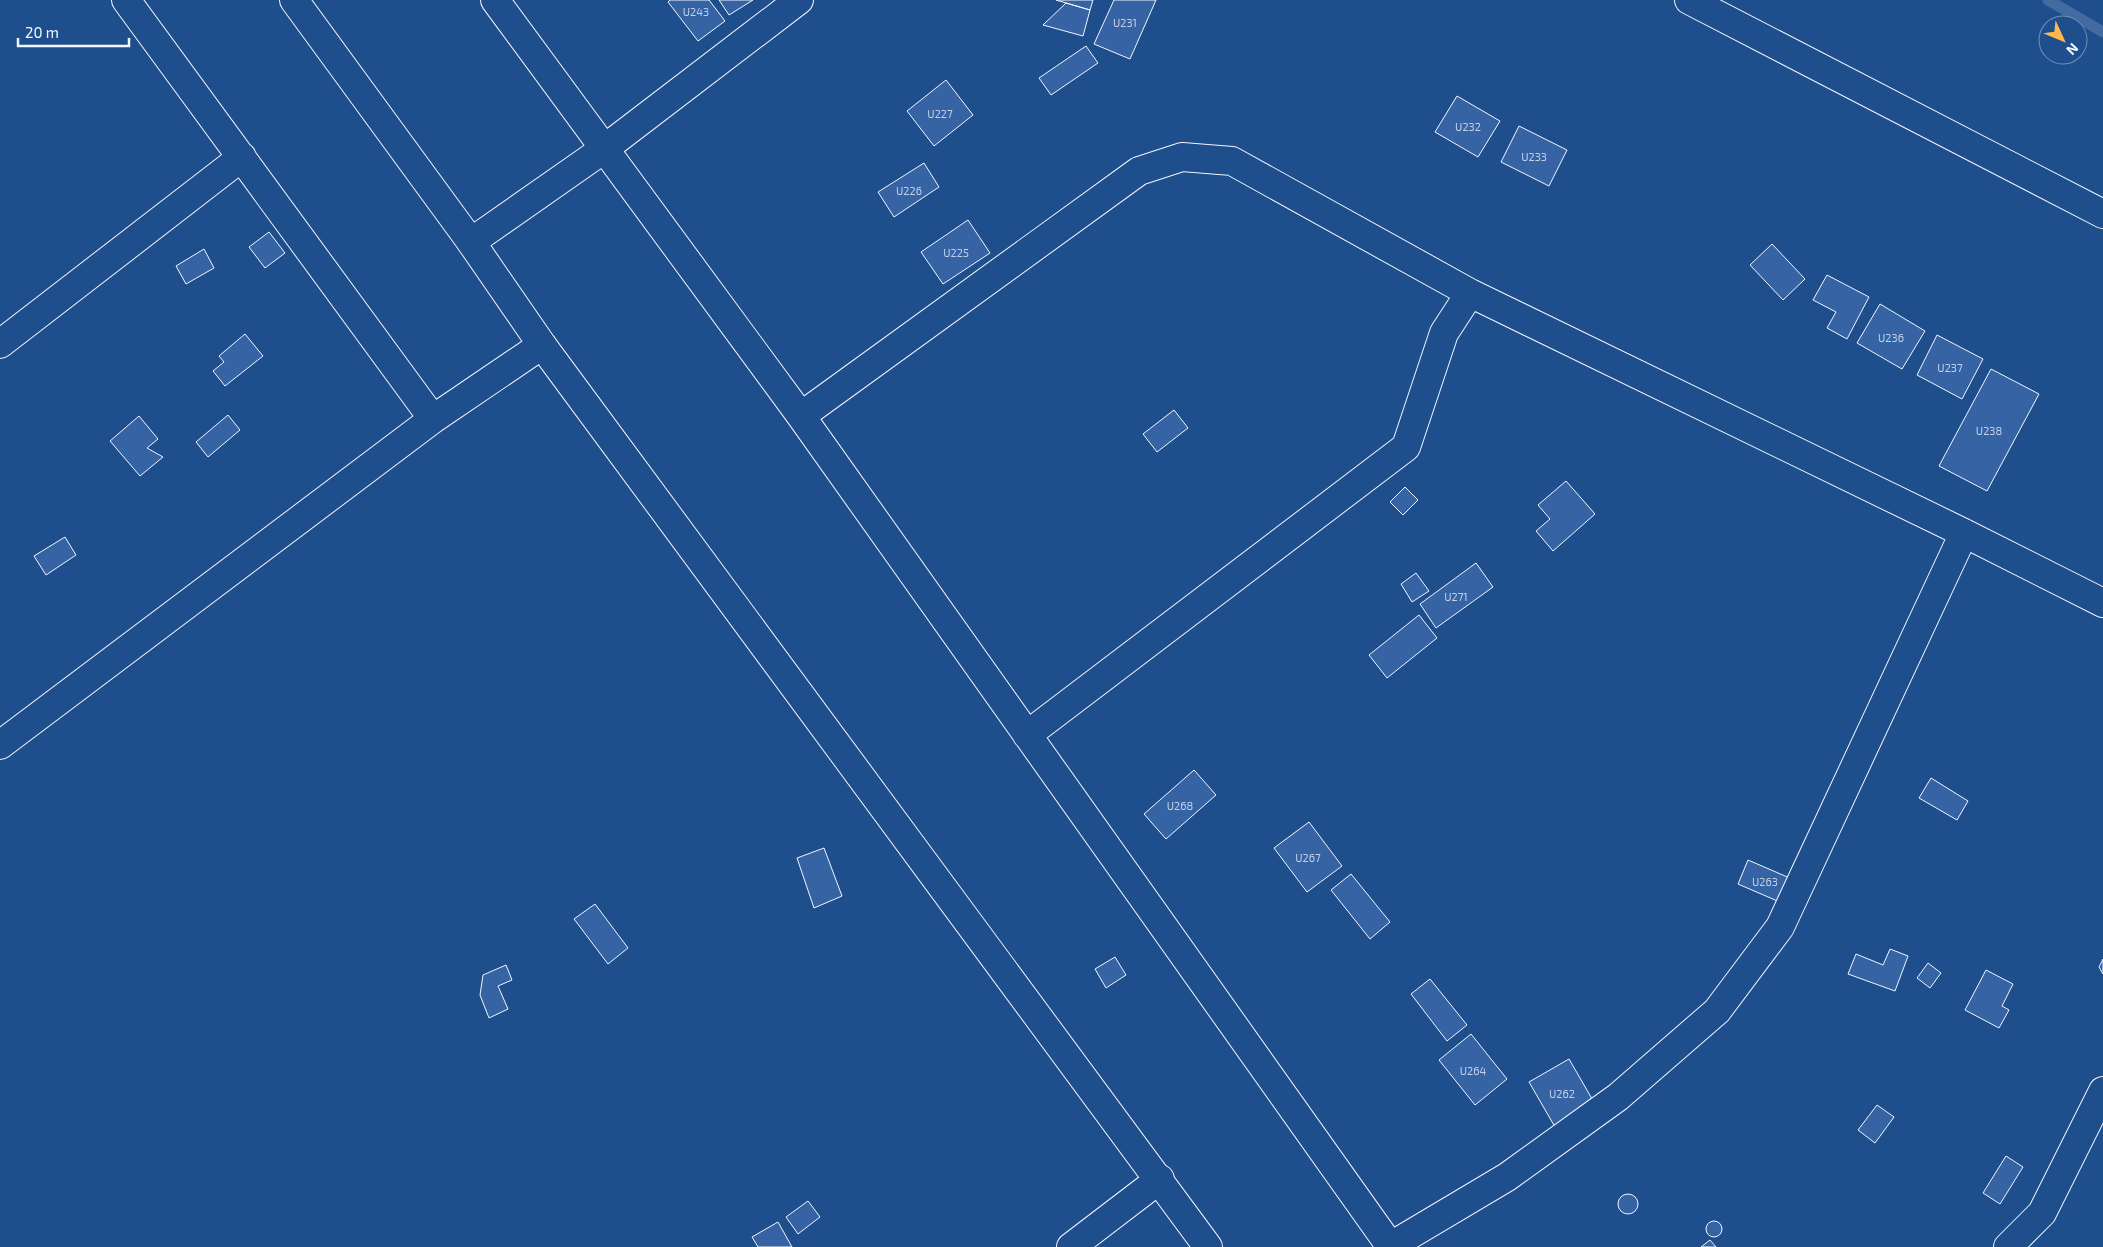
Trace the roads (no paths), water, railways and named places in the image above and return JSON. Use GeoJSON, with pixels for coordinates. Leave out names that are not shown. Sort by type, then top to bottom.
{"type":"FeatureCollection","features":[{"type":"Feature","properties":{"kind":"street"},"geometry":{"type":"LineString","coordinates":[[126,0],[433,419]]}},
{"type":"Feature","properties":{"kind":"street"},"geometry":{"type":"LineString","coordinates":[[294,0],[471,242],[542,345],[1160,1179],[1208,1247]]}},
{"type":"Feature","properties":{"kind":"street"},"geometry":{"type":"LineString","coordinates":[[495,0],[801,416],[1391,1246],[1507,1177],[1618,1097],[1716,1011],[1780,927],[1964,533]]}},
{"type":"Feature","properties":{"kind":"street"},"geometry":{"type":"LineString","coordinates":[[471,242],[604,150],[799,0]]}},
{"type":"Feature","properties":{"kind":"street"},"geometry":{"type":"LineString","coordinates":[[1689,0],[2103,214]]}},
{"type":"Feature","properties":{"kind":"street"},"geometry":{"type":"LineString","coordinates":[[801,416],[1139,171],[1182,156],[1232,162],[1470,292],[1964,533],[2103,603]]}},
{"type":"Feature","properties":{"kind":"street"},"geometry":{"type":"LineString","coordinates":[[0,344],[242,157]]}},
{"type":"Feature","properties":{"kind":"street"},"geometry":{"type":"LineString","coordinates":[[1027,735],[1406,447],[1444,332],[1470,292]]}},
{"type":"Feature","properties":{"kind":"street"},"geometry":{"type":"LineString","coordinates":[[0,745],[433,419],[542,345]]}},
{"type":"Feature","properties":{"kind":"street"},"geometry":{"type":"LineString","coordinates":[[2008,1247],[2042,1213],[2103,1091]]}},
{"type":"Feature","properties":{"kind":"street"},"geometry":{"type":"LineString","coordinates":[[1071,1247],[1160,1179]]}},
{"type":"Feature","properties":{"kind":"waterway"},"geometry":{"type":"LineString","coordinates":[[2048,0],[2103,32]]}}]}
